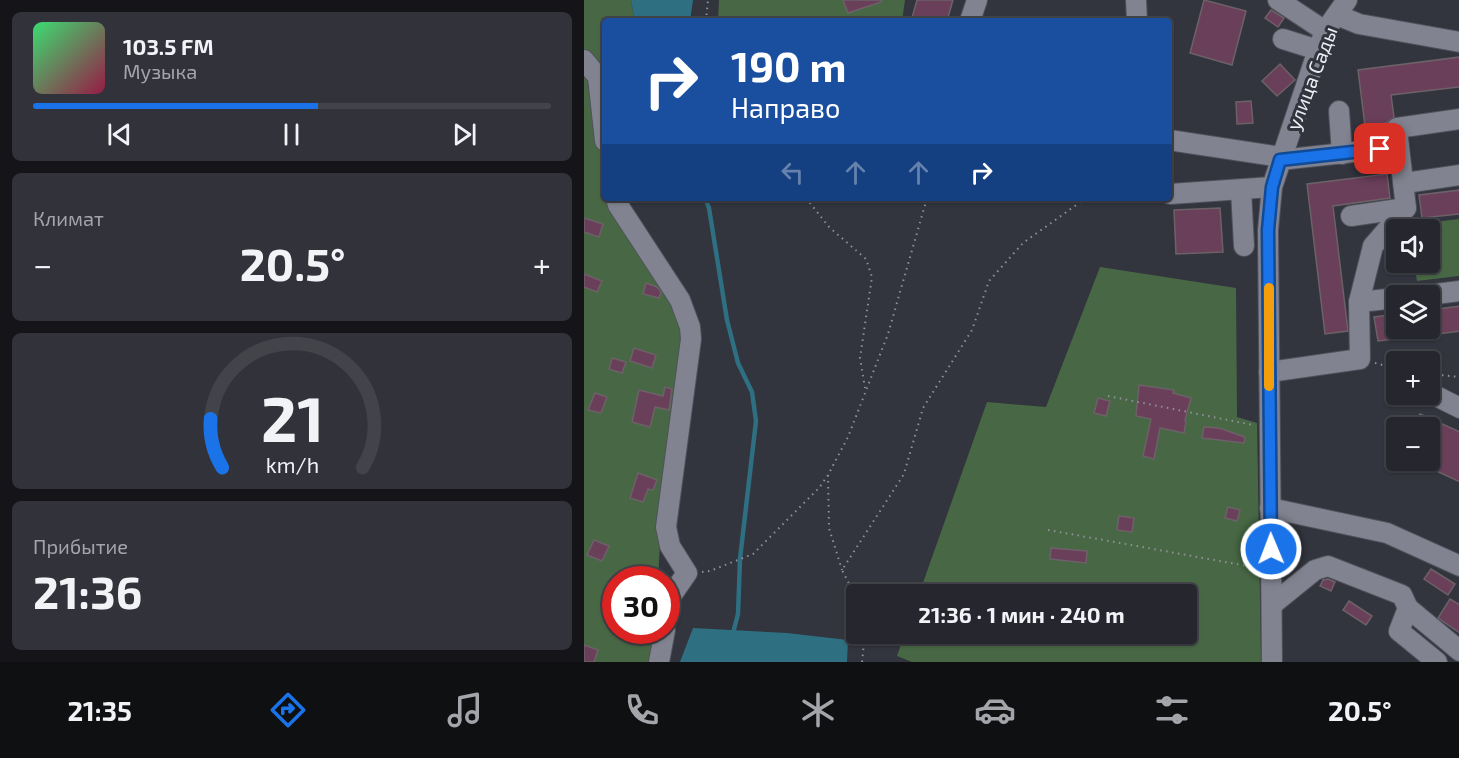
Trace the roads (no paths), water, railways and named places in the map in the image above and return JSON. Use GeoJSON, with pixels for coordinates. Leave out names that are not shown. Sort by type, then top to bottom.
{"type":"FeatureCollection","features":[{"type":"Feature","properties":{"kind":"street"},"geometry":{"type":"LineString","coordinates":[[972,18],[977,0]]}},
{"type":"Feature","properties":{"kind":"street"},"geometry":{"type":"LineString","coordinates":[[1136,0],[1137,18]]}},
{"type":"Feature","properties":{"kind":"street"},"geometry":{"type":"LineString","coordinates":[[1278,0],[1325,31]]}},
{"type":"Feature","properties":{"kind":"street"},"geometry":{"type":"LineString","coordinates":[[1342,7],[1359,24],[1460,42]]}},
{"type":"Feature","properties":{"kind":"street","name":"улица Сады"},"geometry":{"type":"LineString","coordinates":[[1272,662],[1268,230],[1272,187],[1325,31],[1342,7]]}},
{"type":"Feature","properties":{"kind":"street"},"geometry":{"type":"LineString","coordinates":[[1283,39],[1318,50]]}},
{"type":"Feature","properties":{"kind":"street"},"geometry":{"type":"LineString","coordinates":[[584,60],[598,77],[602,114]]}},
{"type":"Feature","properties":{"kind":"street"},"geometry":{"type":"LineString","coordinates":[[1338,111],[1342,154]]}},
{"type":"Feature","properties":{"kind":"street"},"geometry":{"type":"LineString","coordinates":[[1269,372],[1360,359],[1359,303],[1373,246],[1406,208],[1397,128],[1460,119]]}},
{"type":"Feature","properties":{"kind":"street"},"geometry":{"type":"LineString","coordinates":[[1172,141],[1281,159],[1399,147]]}},
{"type":"Feature","properties":{"kind":"street"},"geometry":{"type":"LineString","coordinates":[[1404,183],[1460,175]]}},
{"type":"Feature","properties":{"kind":"street"},"geometry":{"type":"LineString","coordinates":[[1172,194],[1272,187]]}},
{"type":"Feature","properties":{"kind":"street"},"geometry":{"type":"LineString","coordinates":[[1241,190],[1244,246]]}},
{"type":"Feature","properties":{"kind":"street"},"geometry":{"type":"LineString","coordinates":[[617,201],[680,300],[690,327],[689,351],[666,527],[670,546],[687,573],[680,583]]}},
{"type":"Feature","properties":{"kind":"street"},"geometry":{"type":"LineString","coordinates":[[1351,216],[1406,208]]}},
{"type":"Feature","properties":{"kind":"street"},"geometry":{"type":"LineString","coordinates":[[1440,293],[1460,291]]}},
{"type":"Feature","properties":{"kind":"street"},"geometry":{"type":"LineString","coordinates":[[1359,303],[1386,299]]}},
{"type":"Feature","properties":{"kind":"street"},"geometry":{"type":"LineString","coordinates":[[1440,398],[1460,408]]}},
{"type":"Feature","properties":{"kind":"street"},"geometry":{"type":"LineString","coordinates":[[1270,508],[1387,533],[1460,566]]}},
{"type":"Feature","properties":{"kind":"street"},"geometry":{"type":"LineString","coordinates":[[1273,604],[1315,570],[1328,566],[1402,595],[1408,608],[1455,648],[1438,662],[1399,632],[1408,608]]}},
{"type":"Feature","properties":{"kind":"street"},"geometry":{"type":"LineString","coordinates":[[659,662],[662,644]]}},
{"type":"Feature","properties":{"kind":"water"},"geometry":{"type":"Polygon","coordinates":[[[631,0],[693,0],[690,18],[634,18],[631,0]]]}},
{"type":"Feature","properties":{"kind":"water"},"geometry":{"type":"Polygon","coordinates":[[[693,628],[787,633],[846,640],[848,644],[847,662],[680,662],[693,628]]]}},
{"type":"Feature","properties":{"kind":"waterway"},"geometry":{"type":"LineString","coordinates":[[706,201],[727,320],[738,363],[752,392],[756,421],[740,559],[738,614],[733,633]]}}]}
